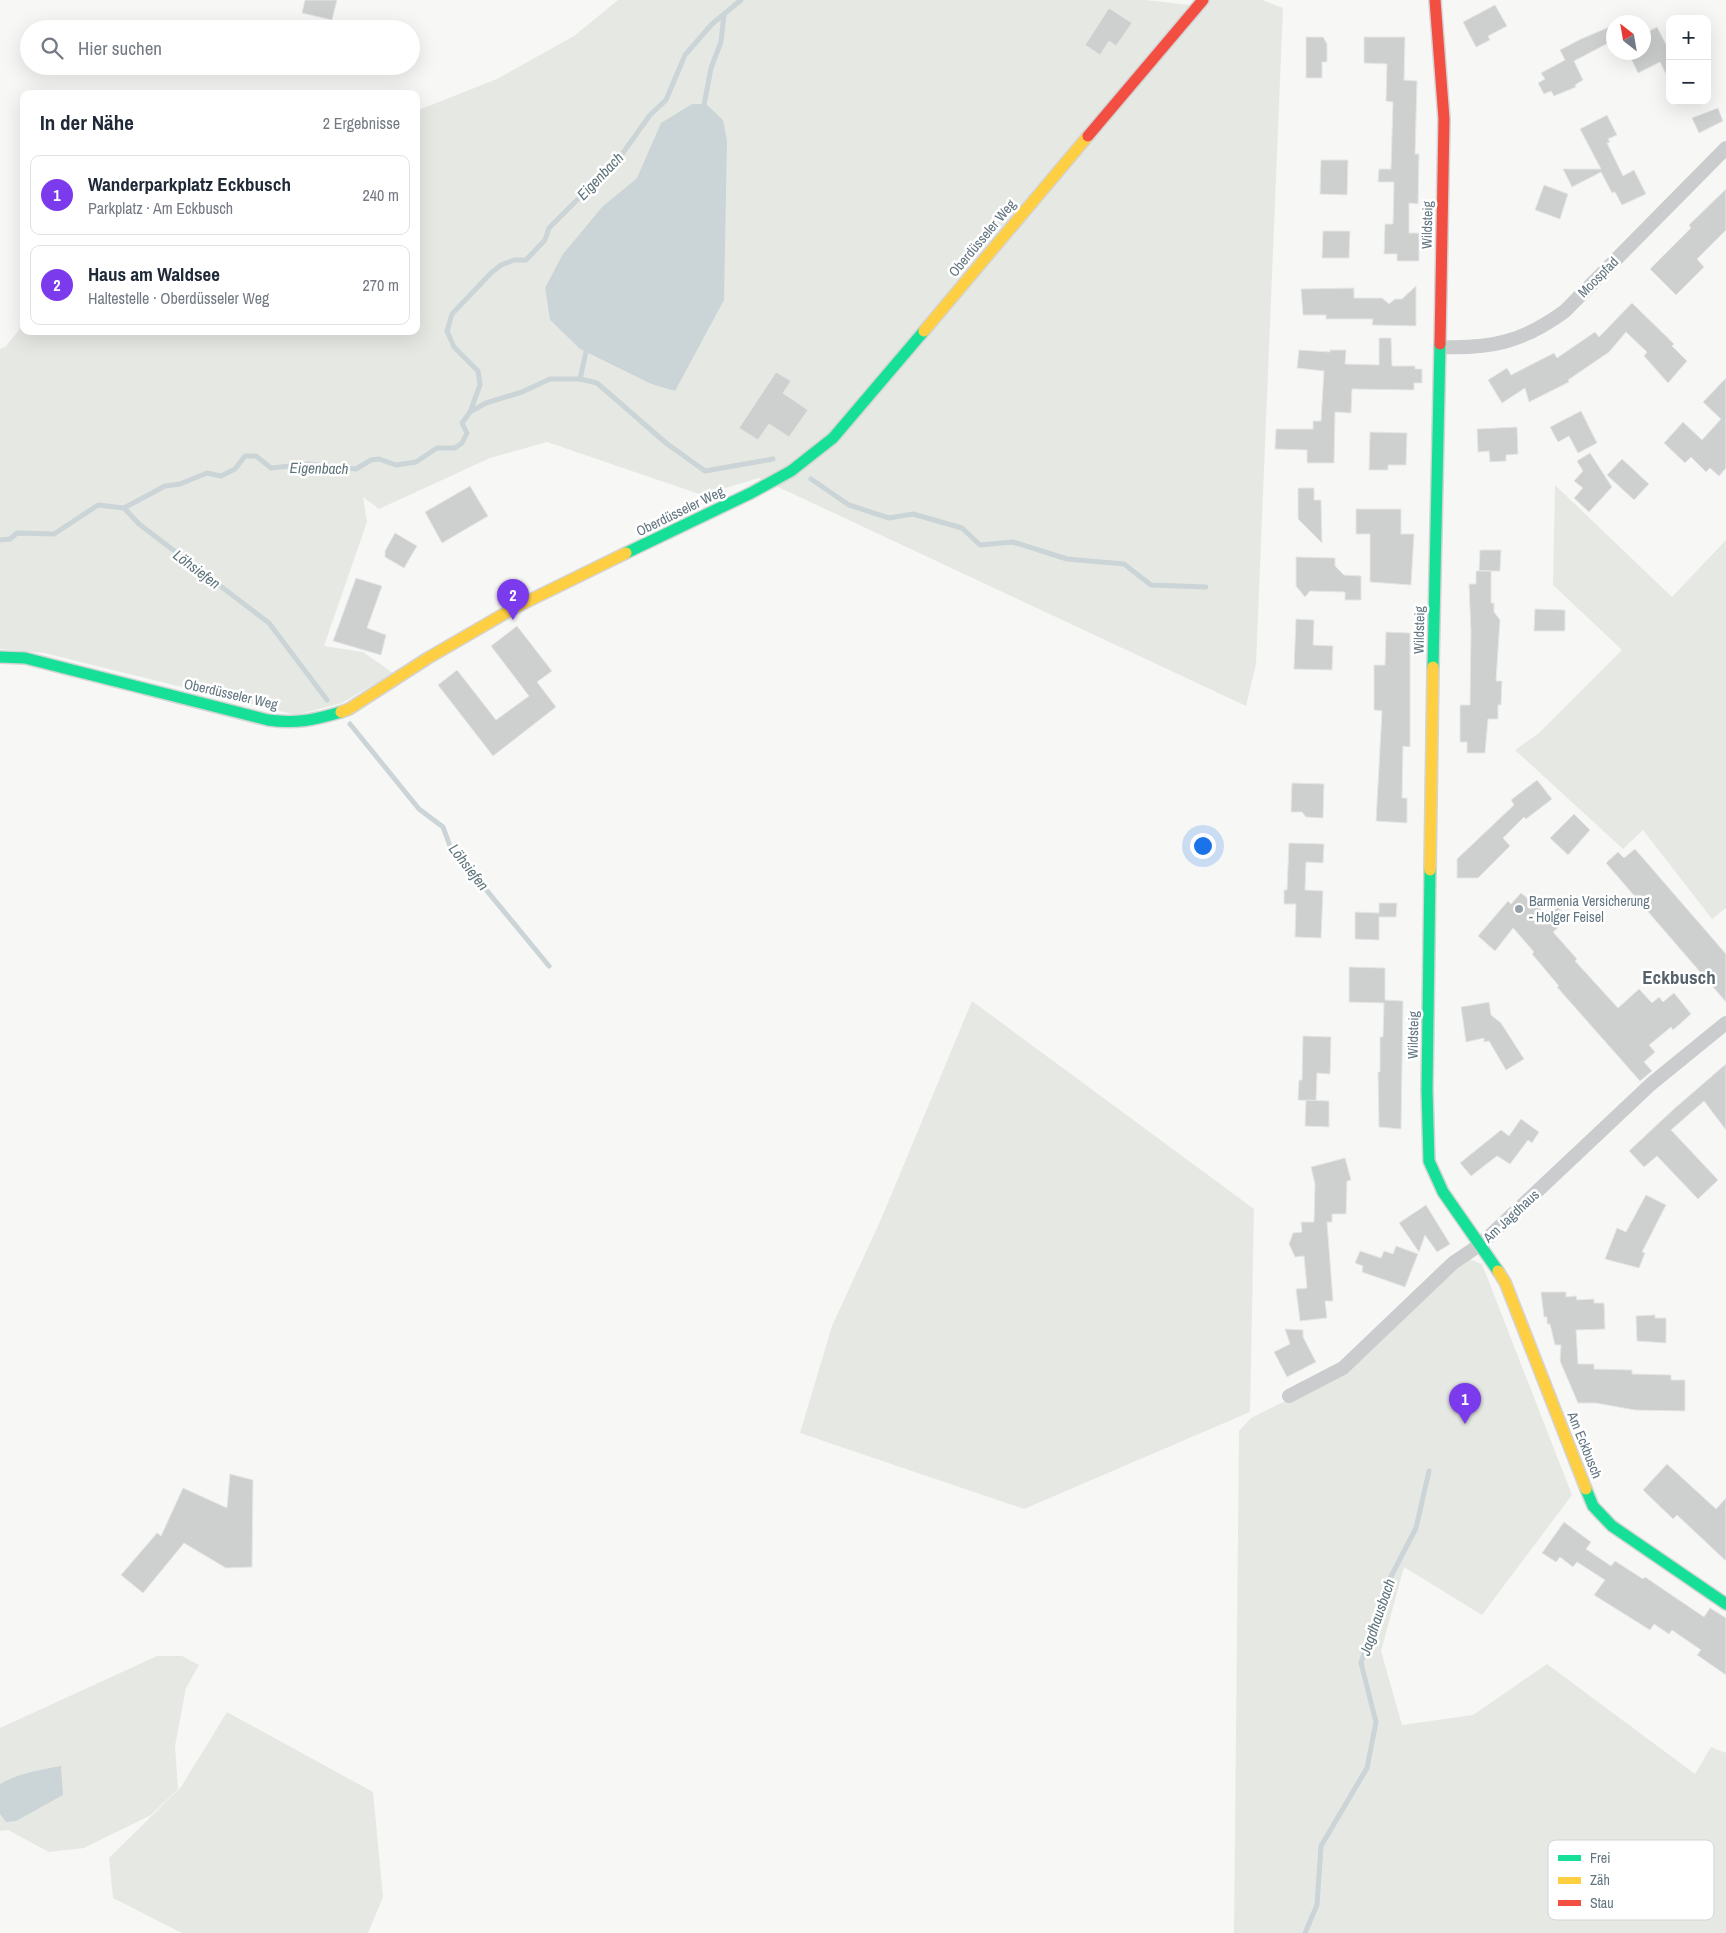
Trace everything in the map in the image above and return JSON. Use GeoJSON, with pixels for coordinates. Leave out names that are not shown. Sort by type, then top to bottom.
{"type":"FeatureCollection","features":[{"type":"Feature","properties":{"kind":"street","name":"Oberdüsseler Weg"},"geometry":{"type":"LineString","coordinates":[[0,657],[25,658],[268,720],[292,723],[318,719],[349,709],[428,658],[516,607],[791,471],[833,438],[1203,0]]}},
{"type":"Feature","properties":{"kind":"street","name":"Wildsteig"},"geometry":{"type":"LineString","coordinates":[[1435,0],[1444,119],[1429,889],[1427,1090],[1429,1161],[1443,1192],[1481,1244]]}},
{"type":"Feature","properties":{"kind":"street","name":"Moospfad"},"geometry":{"type":"LineString","coordinates":[[1440,347],[1473,348],[1489,346],[1522,337],[1545,326],[1565,311],[1726,148]]}},
{"type":"Feature","properties":{"kind":"street","name":"Am Jagdhaus"},"geometry":{"type":"LineString","coordinates":[[1289,1396],[1343,1368],[1453,1263],[1481,1244],[1651,1084],[1726,1024]]}},
{"type":"Feature","properties":{"kind":"street","name":"Am Eckbusch"},"geometry":{"type":"LineString","coordinates":[[1481,1244],[1505,1282],[1593,1506],[1612,1526],[1726,1604]]}},
{"type":"Feature","properties":{"kind":"shaded area"},"geometry":{"type":"Polygon","coordinates":[[[618,0],[1145,0],[1190,5],[1201,0],[1262,0],[1283,8],[1256,664],[1246,706],[759,478],[702,495],[547,442],[490,458],[379,509],[363,497],[367,522],[324,646],[363,652],[393,673],[342,703],[296,715],[44,653],[0,649],[0,349],[6,346],[20,329],[20,335],[420,335],[420,109],[497,79],[574,36],[618,0]],[[637,178],[603,206],[545,288],[550,320],[580,349],[651,384],[675,391],[637,178]]]}},
{"type":"Feature","properties":{"kind":"shaded area"},"geometry":{"type":"Polygon","coordinates":[[[692,104],[706,104],[723,120],[727,141],[724,300],[675,391],[651,384],[580,349],[550,320],[545,288],[563,254],[603,206],[637,178],[661,123],[692,104]]]}},
{"type":"Feature","properties":{"kind":"shaded area"},"geometry":{"type":"Polygon","coordinates":[[[1555,485],[1672,597],[1726,540],[1726,908],[1712,919],[1643,830],[1623,849],[1515,750],[1539,733],[1622,650],[1553,585],[1555,485]]]}},
{"type":"Feature","properties":{"kind":"shaded area"},"geometry":{"type":"Polygon","coordinates":[[[972,1001],[1254,1209],[1250,1412],[1024,1509],[800,1433],[832,1326],[882,1217],[972,1001]]]}},
{"type":"Feature","properties":{"kind":"shaded area"},"geometry":{"type":"Polygon","coordinates":[[[1469,1259],[1482,1264],[1572,1495],[1482,1615],[1404,1567],[1381,1651],[1402,1725],[1473,1715],[1547,1664],[1695,1774],[1711,1747],[1726,1753],[1726,1933],[1234,1933],[1239,1431],[1251,1418],[1346,1371],[1449,1272],[1469,1259]]]}},
{"type":"Feature","properties":{"kind":"shaded area"},"geometry":{"type":"Polygon","coordinates":[[[157,1656],[182,1656],[199,1665],[186,1688],[175,1746],[178,1789],[151,1815],[84,1848],[49,1852],[8,1830],[0,1831],[0,1728],[157,1656]]]}},
{"type":"Feature","properties":{"kind":"shaded area"},"geometry":{"type":"Polygon","coordinates":[[[227,1712],[373,1792],[383,1897],[368,1933],[182,1933],[113,1898],[109,1858],[181,1787],[227,1712]]]}},
{"type":"Feature","properties":{"kind":"shaded area"},"geometry":{"type":"Polygon","coordinates":[[[61,1766],[63,1795],[16,1821],[6,1822],[0,1814],[0,1784],[22,1775],[61,1766]]]}},
{"type":"Feature","properties":{"kind":"building"},"geometry":{"type":"Polygon","coordinates":[[[305,0],[337,0],[332,20],[302,13],[305,0]]]}},
{"type":"Feature","properties":{"kind":"building"},"geometry":{"type":"Polygon","coordinates":[[[1495,5],[1507,26],[1488,36],[1490,40],[1476,47],[1463,22],[1495,5]]]}},
{"type":"Feature","properties":{"kind":"building"},"geometry":{"type":"Polygon","coordinates":[[[1109,8],[1132,23],[1116,46],[1109,41],[1100,55],[1085,45],[1109,8]]]}},
{"type":"Feature","properties":{"kind":"building"},"geometry":{"type":"Polygon","coordinates":[[[1657,27],[1666,44],[1666,74],[1660,62],[1638,73],[1632,60],[1651,60],[1651,30],[1657,27]]]}},
{"type":"Feature","properties":{"kind":"building"},"geometry":{"type":"Polygon","coordinates":[[[1606,28],[1606,44],[1574,61],[1583,80],[1575,85],[1576,87],[1554,96],[1551,91],[1544,94],[1538,83],[1545,79],[1541,73],[1565,60],[1560,50],[1606,28]]]}},
{"type":"Feature","properties":{"kind":"building"},"geometry":{"type":"Polygon","coordinates":[[[1306,37],[1323,37],[1327,44],[1327,62],[1322,62],[1322,78],[1306,78],[1306,37]]]}},
{"type":"Feature","properties":{"kind":"building"},"geometry":{"type":"Polygon","coordinates":[[[1364,37],[1405,37],[1404,80],[1417,81],[1415,154],[1419,154],[1418,204],[1409,203],[1409,233],[1419,233],[1419,261],[1397,261],[1397,254],[1384,254],[1385,224],[1393,224],[1394,182],[1378,182],[1379,169],[1391,169],[1393,102],[1386,101],[1387,64],[1364,63],[1364,37]]]}},
{"type":"Feature","properties":{"kind":"building"},"geometry":{"type":"Polygon","coordinates":[[[1718,108],[1723,121],[1699,133],[1692,118],[1718,108]]]}},
{"type":"Feature","properties":{"kind":"building"},"geometry":{"type":"Polygon","coordinates":[[[1607,115],[1617,135],[1608,139],[1610,142],[1607,143],[1623,176],[1634,170],[1646,194],[1622,205],[1615,192],[1612,193],[1601,172],[1572,187],[1563,169],[1601,169],[1580,129],[1607,115]]]}},
{"type":"Feature","properties":{"kind":"building"},"geometry":{"type":"Polygon","coordinates":[[[1321,160],[1348,160],[1347,195],[1320,194],[1321,160]]]}},
{"type":"Feature","properties":{"kind":"building"},"geometry":{"type":"Polygon","coordinates":[[[1544,185],[1568,194],[1560,219],[1535,210],[1544,185]]]}},
{"type":"Feature","properties":{"kind":"building"},"geometry":{"type":"Polygon","coordinates":[[[1726,189],[1726,230],[1697,259],[1704,267],[1676,295],[1650,269],[1691,228],[1689,225],[1726,189]]]}},
{"type":"Feature","properties":{"kind":"building"},"geometry":{"type":"Polygon","coordinates":[[[1323,231],[1350,231],[1349,258],[1322,258],[1323,231]]]}},
{"type":"Feature","properties":{"kind":"building"},"geometry":{"type":"Polygon","coordinates":[[[1416,286],[1416,326],[1372,325],[1373,319],[1326,319],[1326,315],[1303,315],[1301,289],[1354,288],[1354,298],[1382,298],[1389,304],[1395,299],[1402,299],[1416,286]]]}},
{"type":"Feature","properties":{"kind":"building"},"geometry":{"type":"Polygon","coordinates":[[[1632,303],[1674,344],[1672,346],[1687,361],[1668,383],[1644,356],[1647,352],[1626,332],[1609,352],[1568,380],[1569,382],[1529,402],[1525,388],[1502,403],[1488,380],[1507,368],[1511,375],[1554,353],[1557,358],[1595,332],[1599,337],[1632,303]]]}},
{"type":"Feature","properties":{"kind":"building"},"geometry":{"type":"Polygon","coordinates":[[[1379,338],[1391,338],[1392,366],[1415,366],[1415,369],[1422,369],[1422,383],[1414,383],[1414,390],[1352,389],[1351,413],[1335,412],[1334,463],[1307,463],[1307,450],[1275,449],[1276,429],[1313,429],[1313,421],[1321,421],[1324,371],[1297,368],[1299,350],[1330,352],[1330,350],[1346,350],[1345,364],[1379,365],[1379,338]]]}},
{"type":"Feature","properties":{"kind":"building"},"geometry":{"type":"Polygon","coordinates":[[[776,372],[791,381],[783,393],[808,410],[789,437],[769,424],[758,440],[739,428],[776,372]]]}},
{"type":"Feature","properties":{"kind":"building"},"geometry":{"type":"Polygon","coordinates":[[[1726,378],[1726,468],[1719,476],[1710,468],[1706,472],[1691,457],[1685,463],[1664,443],[1683,422],[1702,440],[1721,419],[1703,402],[1726,378]]]}},
{"type":"Feature","properties":{"kind":"building"},"geometry":{"type":"Polygon","coordinates":[[[1581,411],[1597,443],[1578,453],[1569,436],[1558,442],[1550,427],[1581,411]]]}},
{"type":"Feature","properties":{"kind":"building"},"geometry":{"type":"Polygon","coordinates":[[[1517,427],[1518,454],[1506,455],[1506,461],[1490,462],[1489,451],[1478,452],[1477,429],[1517,427]]]}},
{"type":"Feature","properties":{"kind":"building"},"geometry":{"type":"Polygon","coordinates":[[[1370,432],[1407,433],[1406,465],[1388,465],[1388,470],[1369,470],[1370,432]]]}},
{"type":"Feature","properties":{"kind":"building"},"geometry":{"type":"Polygon","coordinates":[[[1590,453],[1612,487],[1589,512],[1574,498],[1583,488],[1574,481],[1583,471],[1577,461],[1590,453]]]}},
{"type":"Feature","properties":{"kind":"building"},"geometry":{"type":"Polygon","coordinates":[[[1622,459],[1649,484],[1634,500],[1607,475],[1622,459]]]}},
{"type":"Feature","properties":{"kind":"building"},"geometry":{"type":"Polygon","coordinates":[[[470,486],[488,516],[442,543],[425,512],[470,486]]]}},
{"type":"Feature","properties":{"kind":"building"},"geometry":{"type":"Polygon","coordinates":[[[1298,488],[1314,488],[1314,500],[1321,500],[1322,543],[1298,519],[1298,488]]]}},
{"type":"Feature","properties":{"kind":"building"},"geometry":{"type":"Polygon","coordinates":[[[1356,509],[1401,509],[1401,534],[1414,534],[1411,585],[1370,582],[1370,534],[1356,534],[1356,509]]]}},
{"type":"Feature","properties":{"kind":"building"},"geometry":{"type":"Polygon","coordinates":[[[395,533],[417,546],[404,568],[385,557],[385,551],[395,533]]]}},
{"type":"Feature","properties":{"kind":"building"},"geometry":{"type":"Polygon","coordinates":[[[1480,550],[1501,550],[1500,571],[1479,571],[1480,550]]]}},
{"type":"Feature","properties":{"kind":"building"},"geometry":{"type":"Polygon","coordinates":[[[1296,557],[1335,558],[1335,566],[1344,575],[1361,576],[1361,600],[1345,600],[1345,592],[1310,591],[1305,597],[1296,586],[1296,557]]]}},
{"type":"Feature","properties":{"kind":"building"},"geometry":{"type":"Polygon","coordinates":[[[1476,571],[1491,571],[1491,603],[1494,603],[1494,612],[1500,620],[1496,681],[1502,681],[1501,705],[1498,705],[1498,719],[1488,719],[1485,753],[1467,753],[1467,742],[1460,742],[1460,705],[1470,705],[1471,632],[1469,584],[1476,584],[1476,571]]]}},
{"type":"Feature","properties":{"kind":"building"},"geometry":{"type":"Polygon","coordinates":[[[356,578],[382,586],[367,628],[386,635],[381,655],[333,641],[356,578]]]}},
{"type":"Feature","properties":{"kind":"building"},"geometry":{"type":"Polygon","coordinates":[[[1535,609],[1565,610],[1565,631],[1534,631],[1535,609]]]}},
{"type":"Feature","properties":{"kind":"building"},"geometry":{"type":"Polygon","coordinates":[[[1296,619],[1314,620],[1313,645],[1333,646],[1332,670],[1294,669],[1296,619]]]}},
{"type":"Feature","properties":{"kind":"building"},"geometry":{"type":"Polygon","coordinates":[[[517,626],[552,671],[537,682],[556,707],[493,756],[438,685],[457,670],[496,720],[529,696],[491,646],[517,626]]]}},
{"type":"Feature","properties":{"kind":"building"},"geometry":{"type":"Polygon","coordinates":[[[1386,632],[1410,633],[1410,747],[1403,746],[1402,798],[1407,798],[1407,823],[1376,821],[1382,711],[1374,710],[1374,665],[1385,665],[1386,632]]]}},
{"type":"Feature","properties":{"kind":"building"},"geometry":{"type":"Polygon","coordinates":[[[1537,780],[1552,799],[1526,819],[1524,817],[1503,838],[1510,846],[1478,878],[1457,878],[1457,859],[1514,805],[1511,800],[1537,780]]]}},
{"type":"Feature","properties":{"kind":"building"},"geometry":{"type":"Polygon","coordinates":[[[1292,783],[1324,784],[1323,818],[1306,817],[1302,812],[1291,812],[1292,783]]]}},
{"type":"Feature","properties":{"kind":"building"},"geometry":{"type":"Polygon","coordinates":[[[1574,814],[1590,830],[1568,855],[1550,838],[1574,814]]]}},
{"type":"Feature","properties":{"kind":"building"},"geometry":{"type":"Polygon","coordinates":[[[1289,843],[1324,844],[1323,863],[1306,862],[1305,890],[1323,891],[1321,938],[1295,937],[1296,904],[1284,904],[1284,890],[1287,890],[1289,843]]]}},
{"type":"Feature","properties":{"kind":"building"},"geometry":{"type":"Polygon","coordinates":[[[1635,849],[1726,954],[1726,1002],[1606,863],[1618,852],[1624,858],[1635,849]]]}},
{"type":"Feature","properties":{"kind":"building"},"geometry":{"type":"Polygon","coordinates":[[[1521,893],[1548,915],[1558,907],[1568,919],[1553,932],[1577,959],[1575,961],[1618,1008],[1639,989],[1652,1003],[1659,997],[1663,1002],[1674,993],[1691,1014],[1673,1030],[1671,1027],[1649,1045],[1655,1052],[1644,1062],[1652,1071],[1640,1081],[1557,987],[1559,986],[1532,954],[1534,952],[1513,928],[1495,951],[1478,936],[1508,901],[1511,904],[1521,893]]]}},
{"type":"Feature","properties":{"kind":"building"},"geometry":{"type":"Polygon","coordinates":[[[1379,903],[1397,903],[1396,917],[1379,917],[1379,940],[1355,939],[1355,912],[1379,913],[1379,903]]]}},
{"type":"Feature","properties":{"kind":"building"},"geometry":{"type":"Polygon","coordinates":[[[1349,967],[1385,968],[1385,1000],[1403,1001],[1401,1129],[1379,1127],[1378,1072],[1380,1072],[1380,1037],[1383,1037],[1384,1003],[1349,1002],[1349,967]]]}},
{"type":"Feature","properties":{"kind":"building"},"geometry":{"type":"Polygon","coordinates":[[[1489,1002],[1491,1015],[1501,1023],[1524,1059],[1506,1070],[1489,1041],[1484,1042],[1484,1038],[1466,1042],[1461,1007],[1489,1002]]]}},
{"type":"Feature","properties":{"kind":"building"},"geometry":{"type":"Polygon","coordinates":[[[1303,1036],[1331,1037],[1330,1074],[1317,1073],[1316,1101],[1298,1100],[1299,1080],[1302,1080],[1303,1036]]]}},
{"type":"Feature","properties":{"kind":"building"},"geometry":{"type":"Polygon","coordinates":[[[1726,1064],[1726,1130],[1704,1101],[1671,1130],[1718,1180],[1698,1199],[1657,1156],[1644,1167],[1629,1151],[1726,1064]]]}},
{"type":"Feature","properties":{"kind":"building"},"geometry":{"type":"Polygon","coordinates":[[[1306,1100],[1329,1101],[1329,1127],[1305,1126],[1306,1100]]]}},
{"type":"Feature","properties":{"kind":"building"},"geometry":{"type":"Polygon","coordinates":[[[1521,1119],[1539,1132],[1532,1143],[1528,1140],[1510,1164],[1497,1156],[1471,1176],[1460,1163],[1501,1130],[1509,1136],[1521,1119]]]}},
{"type":"Feature","properties":{"kind":"building"},"geometry":{"type":"Polygon","coordinates":[[[1345,1158],[1351,1180],[1347,1181],[1346,1214],[1332,1214],[1332,1222],[1327,1222],[1333,1301],[1325,1301],[1327,1318],[1300,1321],[1296,1289],[1307,1288],[1304,1256],[1295,1257],[1289,1244],[1293,1233],[1302,1232],[1301,1222],[1314,1222],[1315,1184],[1311,1167],[1345,1158]]]}},
{"type":"Feature","properties":{"kind":"building"},"geometry":{"type":"Polygon","coordinates":[[[1646,1195],[1666,1205],[1642,1252],[1645,1253],[1639,1268],[1605,1259],[1617,1228],[1626,1232],[1646,1195]]]}},
{"type":"Feature","properties":{"kind":"building"},"geometry":{"type":"Polygon","coordinates":[[[1426,1205],[1450,1244],[1437,1252],[1425,1235],[1419,1252],[1399,1223],[1426,1205]]]}},
{"type":"Feature","properties":{"kind":"building"},"geometry":{"type":"Polygon","coordinates":[[[1396,1246],[1418,1254],[1405,1287],[1362,1272],[1363,1266],[1355,1263],[1360,1251],[1381,1258],[1384,1251],[1393,1254],[1396,1246]]]}},
{"type":"Feature","properties":{"kind":"building"},"geometry":{"type":"Polygon","coordinates":[[[1541,1292],[1566,1292],[1566,1297],[1576,1296],[1577,1300],[1594,1299],[1594,1303],[1604,1303],[1605,1329],[1576,1330],[1578,1364],[1594,1364],[1594,1369],[1632,1370],[1632,1374],[1671,1375],[1671,1380],[1685,1380],[1685,1411],[1635,1410],[1596,1403],[1578,1403],[1560,1361],[1561,1345],[1555,1345],[1550,1324],[1547,1324],[1547,1317],[1544,1317],[1541,1292]]]}},
{"type":"Feature","properties":{"kind":"building"},"geometry":{"type":"Polygon","coordinates":[[[1655,1315],[1655,1318],[1666,1318],[1666,1343],[1637,1341],[1636,1316],[1655,1315]]]}},
{"type":"Feature","properties":{"kind":"building"},"geometry":{"type":"Polygon","coordinates":[[[1285,1329],[1303,1330],[1303,1337],[1316,1362],[1287,1377],[1274,1352],[1290,1344],[1285,1329]]]}},
{"type":"Feature","properties":{"kind":"building"},"geometry":{"type":"Polygon","coordinates":[[[1667,1464],[1716,1509],[1726,1498],[1726,1561],[1677,1515],[1673,1519],[1643,1490],[1667,1464]]]}},
{"type":"Feature","properties":{"kind":"building"},"geometry":{"type":"Polygon","coordinates":[[[230,1474],[253,1480],[252,1567],[226,1568],[184,1543],[143,1593],[121,1575],[157,1533],[161,1536],[183,1488],[227,1508],[230,1474]]]}},
{"type":"Feature","properties":{"kind":"building"},"geometry":{"type":"Polygon","coordinates":[[[1564,1522],[1591,1542],[1586,1549],[1611,1566],[1615,1561],[1643,1579],[1645,1577],[1704,1617],[1710,1608],[1726,1618],[1726,1675],[1697,1655],[1701,1650],[1672,1630],[1669,1634],[1654,1624],[1650,1630],[1594,1595],[1605,1580],[1577,1562],[1573,1567],[1560,1557],[1556,1562],[1542,1553],[1564,1522]]]}},
{"type":"Feature","properties":{"kind":"waterway","name":"Eigenbach"},"geometry":{"type":"LineString","coordinates":[[0,540],[10,539],[17,533],[54,534],[98,505],[124,508],[165,486],[180,484],[207,473],[221,476],[235,469],[245,456],[256,456],[271,468],[308,464],[356,469],[371,460],[379,459],[396,465],[416,462],[437,448],[455,448],[462,443],[467,433],[462,423],[470,412],[480,385],[478,371],[454,347],[447,331],[452,314],[492,272],[501,265],[514,260],[526,260],[545,240],[549,228],[620,157],[650,115],[666,100],[685,55],[712,24],[741,0]]}},
{"type":"Feature","properties":{"kind":"waterway"},"geometry":{"type":"LineString","coordinates":[[703,110],[711,68],[721,42],[724,14]]}},
{"type":"Feature","properties":{"kind":"waterway"},"geometry":{"type":"LineString","coordinates":[[470,412],[486,403],[522,392],[550,379],[580,379],[587,347]]}},
{"type":"Feature","properties":{"kind":"waterway"},"geometry":{"type":"LineString","coordinates":[[580,379],[597,383],[666,443],[705,471],[773,459]]}},
{"type":"Feature","properties":{"kind":"waterway"},"geometry":{"type":"LineString","coordinates":[[811,479],[849,505],[889,518],[913,514],[962,528],[980,545],[1013,542],[1067,559],[1124,564],[1151,585],[1206,587]]}},
{"type":"Feature","properties":{"kind":"waterway","name":"Löhsiefen"},"geometry":{"type":"LineString","coordinates":[[124,508],[139,524],[269,623],[327,700]]}},
{"type":"Feature","properties":{"kind":"waterway","name":"Löhsiefen"},"geometry":{"type":"LineString","coordinates":[[350,724],[419,809],[443,827],[450,846],[549,966]]}},
{"type":"Feature","properties":{"kind":"waterway","name":"Jagdhausbach"},"geometry":{"type":"LineString","coordinates":[[1305,1933],[1317,1905],[1321,1846],[1367,1768],[1376,1722],[1361,1663],[1383,1592],[1416,1528],[1429,1471]]}},
{"type":"Feature","properties":{"kind":"traffic: fast"},"geometry":{"type":"LineString","coordinates":[[626,553],[751,493],[791,471],[833,438],[924,331]]}},
{"type":"Feature","properties":{"kind":"traffic: fast"},"geometry":{"type":"LineString","coordinates":[[1433,667],[1440,344]]}},
{"type":"Feature","properties":{"kind":"traffic: fast"},"geometry":{"type":"LineString","coordinates":[[0,657],[25,658],[268,720],[305,721],[341,712]]}},
{"type":"Feature","properties":{"kind":"traffic: fast"},"geometry":{"type":"LineString","coordinates":[[1430,870],[1427,1090],[1429,1161],[1443,1192],[1498,1271]]}},
{"type":"Feature","properties":{"kind":"traffic: fast"},"geometry":{"type":"LineString","coordinates":[[1586,1489],[1593,1506],[1612,1526],[1726,1604]]}},
{"type":"Feature","properties":{"kind":"traffic: slow"},"geometry":{"type":"LineString","coordinates":[[924,331],[1088,136]]}},
{"type":"Feature","properties":{"kind":"traffic: slow"},"geometry":{"type":"LineString","coordinates":[[341,712],[349,709],[428,658],[516,607],[626,553]]}},
{"type":"Feature","properties":{"kind":"traffic: slow"},"geometry":{"type":"LineString","coordinates":[[1430,870],[1433,667]]}},
{"type":"Feature","properties":{"kind":"traffic: slow"},"geometry":{"type":"LineString","coordinates":[[1498,1271],[1505,1282],[1586,1489]]}},
{"type":"Feature","properties":{"kind":"traffic: jam"},"geometry":{"type":"LineString","coordinates":[[1088,136],[1203,0]]}},
{"type":"Feature","properties":{"kind":"traffic: jam"},"geometry":{"type":"LineString","coordinates":[[1435,0],[1444,119],[1440,344]]}},
{"type":"Feature","properties":{"kind":"place","name":"Haus am Waldsee"},"geometry":{"type":"Point","coordinates":[513,620]}},
{"type":"Feature","properties":{"kind":"place","name":"Barmenia Versicherung - Holger Feisel"},"geometry":{"type":"Point","coordinates":[1519,909]}},
{"type":"Feature","properties":{"kind":"place","name":"Wanderparkplatz Eckbusch"},"geometry":{"type":"Point","coordinates":[1465,1424]}},
{"type":"Feature","properties":{"kind":"district","name":"Eckbusch"},"geometry":{"type":"Point","coordinates":[1679,977]}}]}
